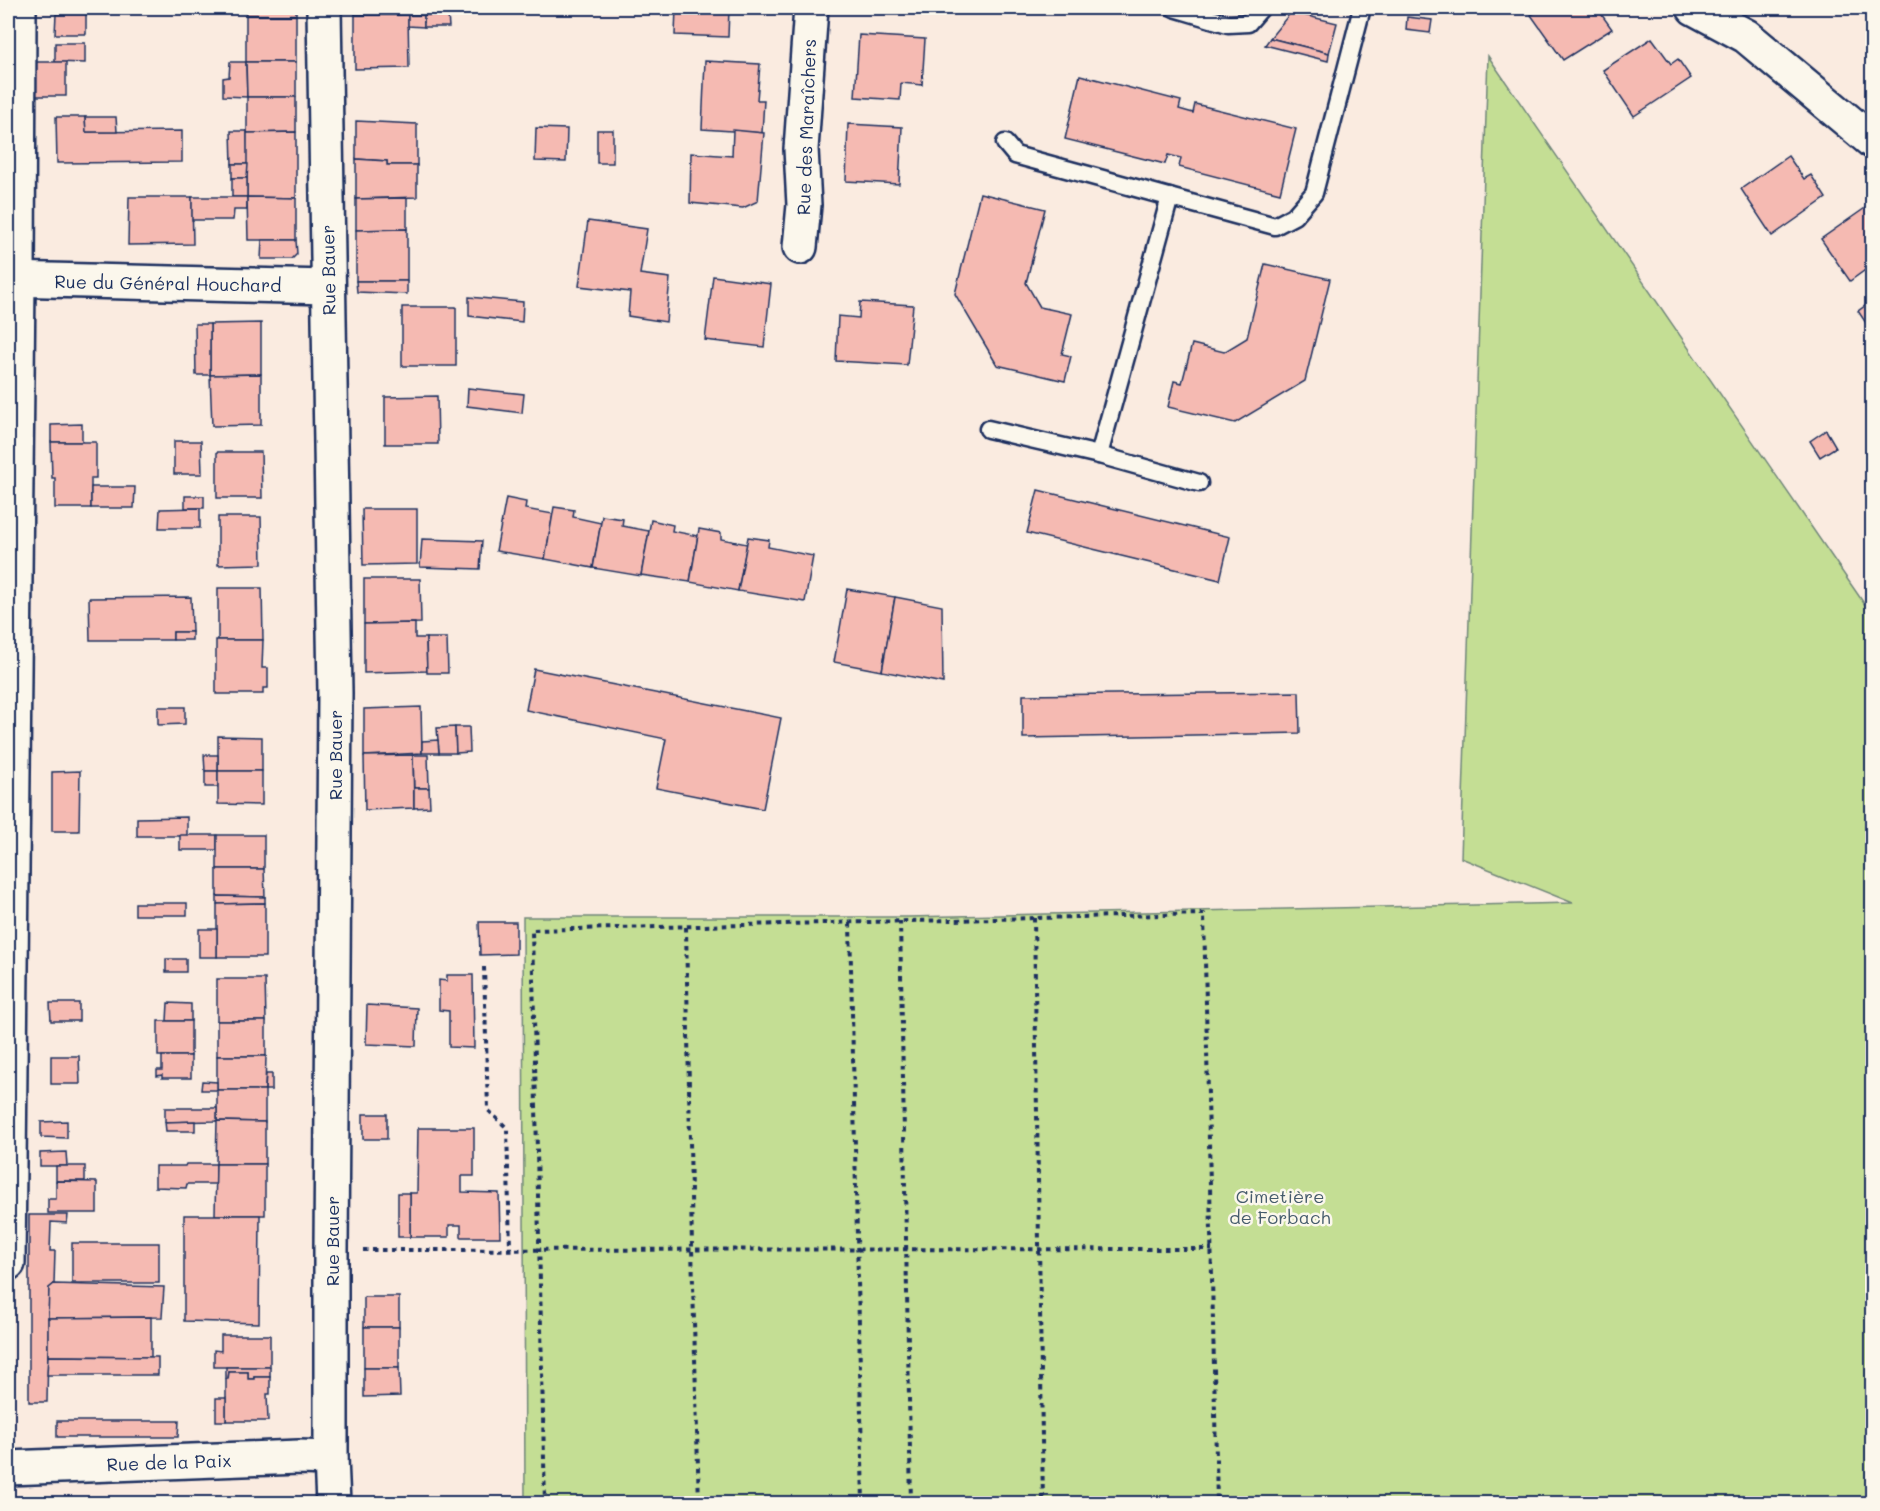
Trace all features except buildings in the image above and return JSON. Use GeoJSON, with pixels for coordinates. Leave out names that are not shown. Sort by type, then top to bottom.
{"type":"FeatureCollection","features":[{"type":"Feature","properties":{"kind":"street"},"geometry":{"type":"LineString","coordinates":[[8,1263],[13,280],[19,8]]}},
{"type":"Feature","properties":{"kind":"street","name":"Rue Bauer"},"geometry":{"type":"LineString","coordinates":[[324,8],[335,693],[331,1250],[333,1503]]}},
{"type":"Feature","properties":{"kind":"street","name":"Rue des Maraîchers"},"geometry":{"type":"LineString","coordinates":[[800,247],[804,205],[801,149],[811,8]]}},
{"type":"Feature","properties":{"kind":"street"},"geometry":{"type":"LineString","coordinates":[[1694,8],[1749,22],[1872,138]]}},
{"type":"Feature","properties":{"kind":"street","name":"Rue du Général Houchard"},"geometry":{"type":"LineString","coordinates":[[13,280],[328,287]]}},
{"type":"Feature","properties":{"kind":"street","name":"Rue de la Paix"},"geometry":{"type":"LineString","coordinates":[[8,1468],[298,1457],[332,1458]]}},
{"type":"Feature","properties":{"kind":"lane"},"geometry":{"type":"LineString","coordinates":[[1174,8],[1228,24],[1248,22],[1261,8]]}},
{"type":"Feature","properties":{"kind":"lane"},"geometry":{"type":"LineString","coordinates":[[1005,143],[1015,155],[1275,226],[1294,216],[1314,193],[1362,8]]}},
{"type":"Feature","properties":{"kind":"lane"},"geometry":{"type":"LineString","coordinates":[[1099,455],[1170,197]]}},
{"type":"Feature","properties":{"kind":"lane"},"geometry":{"type":"LineString","coordinates":[[988,429],[1099,455],[1199,483]]}},
{"type":"Feature","properties":{"kind":"path"},"geometry":{"type":"LineString","coordinates":[[545,1503],[532,930],[1204,914],[1217,1503]]}},
{"type":"Feature","properties":{"kind":"path"},"geometry":{"type":"LineString","coordinates":[[1034,918],[1043,1503]]}},
{"type":"Feature","properties":{"kind":"path"},"geometry":{"type":"LineString","coordinates":[[900,921],[911,1503]]}},
{"type":"Feature","properties":{"kind":"path"},"geometry":{"type":"LineString","coordinates":[[850,922],[863,1503]]}},
{"type":"Feature","properties":{"kind":"path"},"geometry":{"type":"LineString","coordinates":[[510,1503],[699,1503],[686,927]]}},
{"type":"Feature","properties":{"kind":"path"},"geometry":{"type":"LineString","coordinates":[[484,967],[488,1110],[507,1128],[510,1248]]}},
{"type":"Feature","properties":{"kind":"path"},"geometry":{"type":"LineString","coordinates":[[331,1250],[1212,1249]]}},
{"type":"Feature","properties":{"kind":"green space","name":"Cimetière de Forbach"},"geometry":{"type":"Polygon","coordinates":[[[1488,56],[1872,615],[1872,1503],[525,1503],[523,917],[907,917],[1573,903],[1461,858],[1488,56]]]}}]}
